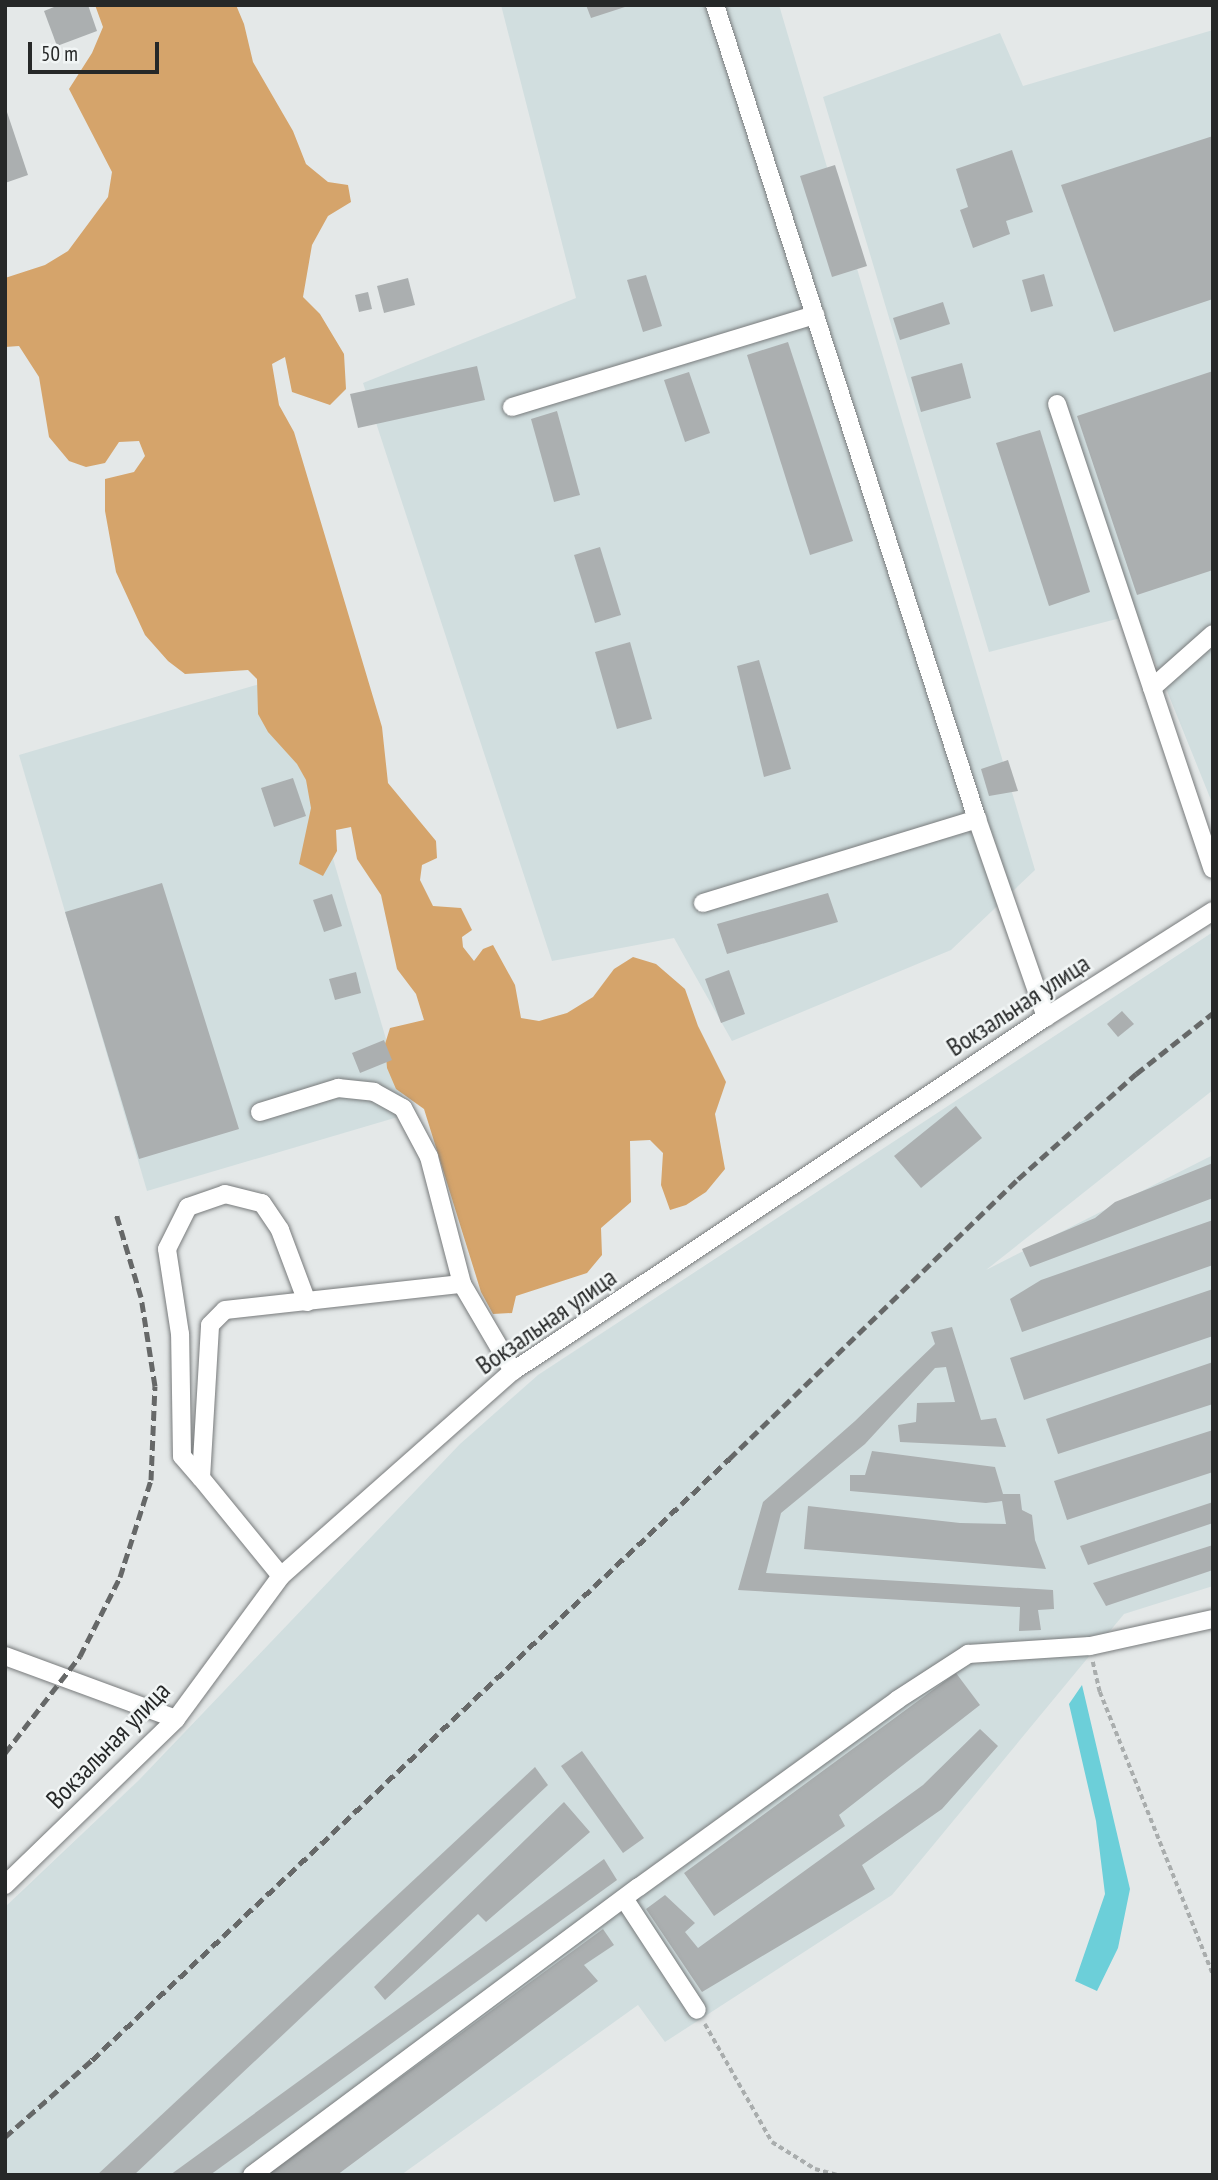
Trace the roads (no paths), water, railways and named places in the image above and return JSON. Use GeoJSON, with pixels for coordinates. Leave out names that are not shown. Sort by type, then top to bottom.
{"type":"FeatureCollection","features":[{"type":"Feature","properties":{"kind":"street"},"geometry":{"type":"LineString","coordinates":[[715,5],[977,818],[1046,1017]]}},
{"type":"Feature","properties":{"kind":"street"},"geometry":{"type":"LineString","coordinates":[[512,407],[814,315]]}},
{"type":"Feature","properties":{"kind":"street"},"geometry":{"type":"LineString","coordinates":[[1057,404],[1213,869]]}},
{"type":"Feature","properties":{"kind":"street"},"geometry":{"type":"LineString","coordinates":[[1152,688],[1213,634]]}},
{"type":"Feature","properties":{"kind":"street"},"geometry":{"type":"LineString","coordinates":[[703,903],[977,818]]}},
{"type":"Feature","properties":{"kind":"street","name":"Вокзальная улица"},"geometry":{"type":"LineString","coordinates":[[5,1885],[176,1719],[281,1576],[513,1371],[1046,1017],[1213,911]]}},
{"type":"Feature","properties":{"kind":"street"},"geometry":{"type":"LineString","coordinates":[[260,1112],[338,1088],[374,1092],[403,1108],[429,1157],[462,1284],[513,1371]]}},
{"type":"Feature","properties":{"kind":"street"},"geometry":{"type":"LineString","coordinates":[[281,1576],[183,1456],[180,1334],[167,1250],[188,1207],[225,1194],[262,1203],[280,1230],[307,1302]]}},
{"type":"Feature","properties":{"kind":"street"},"geometry":{"type":"LineString","coordinates":[[201,1478],[210,1325],[225,1310],[462,1284]]}},
{"type":"Feature","properties":{"kind":"street"},"geometry":{"type":"LineString","coordinates":[[252,2175],[897,1700],[968,1654],[1090,1646],[1213,1619]]}},
{"type":"Feature","properties":{"kind":"street"},"geometry":{"type":"LineString","coordinates":[[5,1656],[176,1719]]}},
{"type":"Feature","properties":{"kind":"street"},"geometry":{"type":"LineString","coordinates":[[625,1900],[697,2010]]}},
{"type":"Feature","properties":{"kind":"water"},"geometry":{"type":"Polygon","coordinates":[[[1082,1685],[1130,1889],[1118,1948],[1097,1991],[1075,1981],[1105,1894],[1096,1821],[1069,1704],[1082,1685]]]}},
{"type":"Feature","properties":{"kind":"railway"},"geometry":{"type":"LineString","coordinates":[[5,2137],[92,2060],[729,1459],[1018,1179],[1136,1074],[1213,1013]]}},
{"type":"Feature","properties":{"kind":"railway"},"geometry":{"type":"LineString","coordinates":[[5,1753],[80,1656],[120,1577],[151,1480],[155,1386],[141,1297],[116,1213]]}}]}
